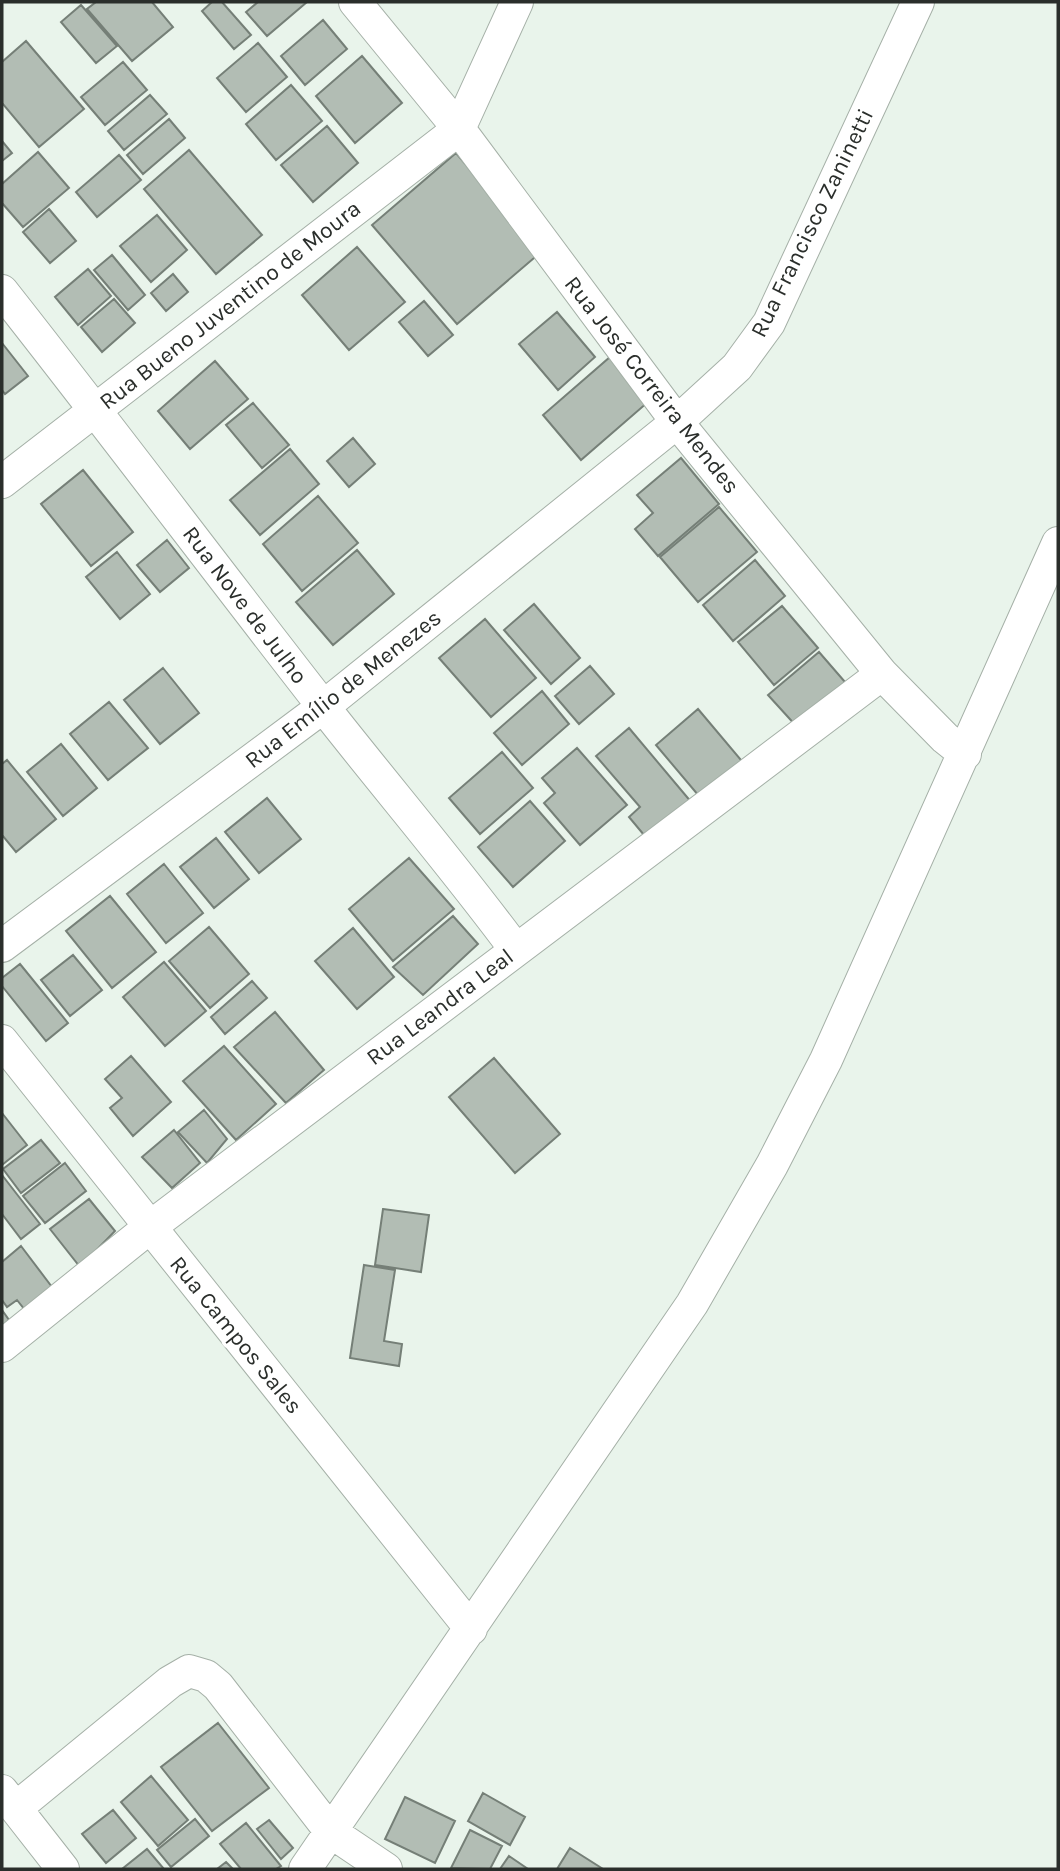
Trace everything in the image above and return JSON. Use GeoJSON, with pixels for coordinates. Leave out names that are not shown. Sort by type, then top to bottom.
{"type":"FeatureCollection","features":[{"type":"Feature","properties":{"kind":"street","name":"Rua José Correira Mendes"},"geometry":{"type":"LineString","coordinates":[[355,2],[459,129],[677,422],[882,674],[945,738],[965,754]]}},
{"type":"Feature","properties":{"kind":"street"},"geometry":{"type":"LineString","coordinates":[[459,129],[517,2]]}},
{"type":"Feature","properties":{"kind":"street","name":"Rua Francisco Zaninetti"},"geometry":{"type":"LineString","coordinates":[[677,422],[737,367],[769,323],[918,2]]}},
{"type":"Feature","properties":{"kind":"street","name":"Rua Bueno Juventino de Moura"},"geometry":{"type":"LineString","coordinates":[[2,482],[459,129]]}},
{"type":"Feature","properties":{"kind":"street","name":"Rua Nove de Julho"},"geometry":{"type":"LineString","coordinates":[[2,291],[323,707],[477,896],[516,950]]}},
{"type":"Feature","properties":{"kind":"street","name":"Rua Emílio de Menezes"},"geometry":{"type":"LineString","coordinates":[[2,946],[323,707],[677,422]]}},
{"type":"Feature","properties":{"kind":"street"},"geometry":{"type":"LineString","coordinates":[[305,1869],[692,1304],[772,1165],[826,1060],[1058,543]]}},
{"type":"Feature","properties":{"kind":"street","name":"Rua Leandra Leal"},"geometry":{"type":"LineString","coordinates":[[2,1346],[150,1227],[882,674]]}},
{"type":"Feature","properties":{"kind":"street","name":"Rua Campos Sales"},"geometry":{"type":"LineString","coordinates":[[2,1041],[471,1629]]}},
{"type":"Feature","properties":{"kind":"street"},"geometry":{"type":"LineString","coordinates":[[63,1869],[9,1800],[170,1682],[189,1671],[206,1676],[218,1686],[331,1832],[386,1869]]}},
{"type":"Feature","properties":{"kind":"building"},"geometry":{"type":"Polygon","coordinates":[[[96,2],[152,2],[173,27],[132,61],[87,9],[96,2]]]}},
{"type":"Feature","properties":{"kind":"building"},"geometry":{"type":"Polygon","coordinates":[[[212,2],[222,2],[251,35],[234,49],[202,11],[212,2]]]}},
{"type":"Feature","properties":{"kind":"building"},"geometry":{"type":"Polygon","coordinates":[[[258,2],[307,2],[267,36],[246,12],[258,2]]]}},
{"type":"Feature","properties":{"kind":"building"},"geometry":{"type":"Polygon","coordinates":[[[81,5],[117,46],[96,63],[61,22],[81,5]]]}},
{"type":"Feature","properties":{"kind":"building"},"geometry":{"type":"Polygon","coordinates":[[[323,20],[347,49],[305,85],[281,56],[323,20]]]}},
{"type":"Feature","properties":{"kind":"building"},"geometry":{"type":"Polygon","coordinates":[[[26,41],[84,109],[39,147],[2,103],[2,62],[26,41]]]}},
{"type":"Feature","properties":{"kind":"building"},"geometry":{"type":"Polygon","coordinates":[[[258,43],[287,77],[246,112],[217,78],[258,43]]]}},
{"type":"Feature","properties":{"kind":"building"},"geometry":{"type":"Polygon","coordinates":[[[362,56],[402,103],[355,143],[316,96],[362,56]]]}},
{"type":"Feature","properties":{"kind":"building"},"geometry":{"type":"Polygon","coordinates":[[[123,62],[147,90],[105,125],[81,97],[123,62]]]}},
{"type":"Feature","properties":{"kind":"building"},"geometry":{"type":"Polygon","coordinates":[[[291,85],[322,121],[276,160],[246,124],[291,85]]]}},
{"type":"Feature","properties":{"kind":"building"},"geometry":{"type":"Polygon","coordinates":[[[150,95],[167,114],[124,150],[108,131],[150,95]]]}},
{"type":"Feature","properties":{"kind":"building"},"geometry":{"type":"Polygon","coordinates":[[[169,119],[185,138],[143,174],[127,155],[169,119]]]}},
{"type":"Feature","properties":{"kind":"building"},"geometry":{"type":"Polygon","coordinates":[[[327,126],[358,163],[313,202],[281,165],[327,126]]]}},
{"type":"Feature","properties":{"kind":"building"},"geometry":{"type":"Polygon","coordinates":[[[2,141],[12,153],[2,161],[2,141]]]}},
{"type":"Feature","properties":{"kind":"building"},"geometry":{"type":"Polygon","coordinates":[[[189,150],[262,235],[216,274],[144,189],[189,150]]]}},
{"type":"Feature","properties":{"kind":"building"},"geometry":{"type":"Polygon","coordinates":[[[38,152],[69,188],[23,227],[2,203],[2,184],[38,152]]]}},
{"type":"Feature","properties":{"kind":"building"},"geometry":{"type":"Polygon","coordinates":[[[456,153],[541,252],[457,324],[372,225],[456,153]]]}},
{"type":"Feature","properties":{"kind":"building"},"geometry":{"type":"Polygon","coordinates":[[[119,155],[141,180],[97,217],[76,192],[119,155]]]}},
{"type":"Feature","properties":{"kind":"building"},"geometry":{"type":"Polygon","coordinates":[[[49,209],[76,241],[50,263],[23,232],[49,209]]]}},
{"type":"Feature","properties":{"kind":"building"},"geometry":{"type":"Polygon","coordinates":[[[157,215],[187,250],[151,282],[120,246],[157,215]]]}},
{"type":"Feature","properties":{"kind":"building"},"geometry":{"type":"Polygon","coordinates":[[[357,247],[405,302],[349,350],[302,295],[357,247]]]}},
{"type":"Feature","properties":{"kind":"building"},"geometry":{"type":"Polygon","coordinates":[[[112,255],[145,295],[128,310],[94,270],[112,255]]]}},
{"type":"Feature","properties":{"kind":"building"},"geometry":{"type":"Polygon","coordinates":[[[88,269],[111,296],[78,325],[55,297],[88,269]]]}},
{"type":"Feature","properties":{"kind":"building"},"geometry":{"type":"Polygon","coordinates":[[[173,274],[188,292],[166,311],[151,293],[173,274]]]}},
{"type":"Feature","properties":{"kind":"building"},"geometry":{"type":"Polygon","coordinates":[[[114,299],[135,323],[102,352],[81,327],[114,299]]]}},
{"type":"Feature","properties":{"kind":"building"},"geometry":{"type":"Polygon","coordinates":[[[424,301],[453,335],[428,356],[399,322],[424,301]]]}},
{"type":"Feature","properties":{"kind":"building"},"geometry":{"type":"Polygon","coordinates":[[[557,312],[595,357],[558,390],[519,344],[557,312]]]}},
{"type":"Feature","properties":{"kind":"building"},"geometry":{"type":"Polygon","coordinates":[[[2,343],[28,376],[5,394],[2,390],[2,343]]]}},
{"type":"Feature","properties":{"kind":"building"},"geometry":{"type":"Polygon","coordinates":[[[610,357],[648,402],[581,460],[543,415],[610,357]]]}},
{"type":"Feature","properties":{"kind":"building"},"geometry":{"type":"Polygon","coordinates":[[[215,361],[248,399],[190,449],[158,411],[215,361]]]}},
{"type":"Feature","properties":{"kind":"building"},"geometry":{"type":"Polygon","coordinates":[[[253,403],[289,445],[262,468],[226,425],[253,403]]]}},
{"type":"Feature","properties":{"kind":"building"},"geometry":{"type":"Polygon","coordinates":[[[353,438],[375,464],[349,487],[327,461],[353,438]]]}},
{"type":"Feature","properties":{"kind":"building"},"geometry":{"type":"Polygon","coordinates":[[[290,449],[319,484],[260,535],[230,500],[290,449]]]}},
{"type":"Feature","properties":{"kind":"building"},"geometry":{"type":"Polygon","coordinates":[[[681,458],[719,504],[658,556],[635,529],[653,513],[637,495],[681,458]]]}},
{"type":"Feature","properties":{"kind":"building"},"geometry":{"type":"Polygon","coordinates":[[[83,470],[133,532],[91,566],[41,504],[83,470]]]}},
{"type":"Feature","properties":{"kind":"building"},"geometry":{"type":"Polygon","coordinates":[[[318,496],[358,543],[302,591],[263,544],[318,496]]]}},
{"type":"Feature","properties":{"kind":"building"},"geometry":{"type":"Polygon","coordinates":[[[719,507],[757,552],[698,602],[660,557],[719,507]]]}},
{"type":"Feature","properties":{"kind":"building"},"geometry":{"type":"Polygon","coordinates":[[[167,540],[189,568],[160,592],[137,565],[167,540]]]}},
{"type":"Feature","properties":{"kind":"building"},"geometry":{"type":"Polygon","coordinates":[[[357,550],[394,594],[333,645],[296,602],[357,550]]]}},
{"type":"Feature","properties":{"kind":"building"},"geometry":{"type":"Polygon","coordinates":[[[117,552],[150,594],[120,619],[86,577],[117,552]]]}},
{"type":"Feature","properties":{"kind":"building"},"geometry":{"type":"Polygon","coordinates":[[[755,560],[785,596],[733,641],[703,605],[755,560]]]}},
{"type":"Feature","properties":{"kind":"building"},"geometry":{"type":"Polygon","coordinates":[[[534,604],[580,658],[551,684],[504,630],[534,604]]]}},
{"type":"Feature","properties":{"kind":"building"},"geometry":{"type":"Polygon","coordinates":[[[782,606],[818,648],[774,685],[738,642],[782,606]]]}},
{"type":"Feature","properties":{"kind":"building"},"geometry":{"type":"Polygon","coordinates":[[[485,619],[536,678],[491,717],[439,658],[485,619]]]}},
{"type":"Feature","properties":{"kind":"building"},"geometry":{"type":"Polygon","coordinates":[[[819,652],[845,682],[798,728],[768,695],[819,652]]]}},
{"type":"Feature","properties":{"kind":"building"},"geometry":{"type":"Polygon","coordinates":[[[590,666],[614,694],[579,724],[555,696],[590,666]]]}},
{"type":"Feature","properties":{"kind":"building"},"geometry":{"type":"Polygon","coordinates":[[[163,668],[199,713],[160,744],[124,700],[163,668]]]}},
{"type":"Feature","properties":{"kind":"building"},"geometry":{"type":"Polygon","coordinates":[[[542,691],[569,724],[522,765],[494,733],[542,691]]]}},
{"type":"Feature","properties":{"kind":"building"},"geometry":{"type":"Polygon","coordinates":[[[109,702],[148,748],[108,780],[70,734],[109,702]]]}},
{"type":"Feature","properties":{"kind":"building"},"geometry":{"type":"Polygon","coordinates":[[[698,709],[746,766],[704,802],[656,745],[698,709]]]}},
{"type":"Feature","properties":{"kind":"building"},"geometry":{"type":"Polygon","coordinates":[[[629,728],[692,803],[649,841],[629,817],[640,807],[596,756],[629,728]]]}},
{"type":"Feature","properties":{"kind":"building"},"geometry":{"type":"Polygon","coordinates":[[[61,744],[97,788],[63,816],[27,772],[61,744]]]}},
{"type":"Feature","properties":{"kind":"building"},"geometry":{"type":"Polygon","coordinates":[[[577,748],[627,805],[580,845],[544,803],[555,793],[542,778],[577,748]]]}},
{"type":"Feature","properties":{"kind":"building"},"geometry":{"type":"Polygon","coordinates":[[[502,752],[533,788],[480,834],[449,798],[502,752]]]}},
{"type":"Feature","properties":{"kind":"building"},"geometry":{"type":"Polygon","coordinates":[[[7,760],[56,819],[16,852],[2,835],[2,764],[7,760]]]}},
{"type":"Feature","properties":{"kind":"building"},"geometry":{"type":"Polygon","coordinates":[[[267,798],[301,839],[259,873],[225,832],[267,798]]]}},
{"type":"Feature","properties":{"kind":"building"},"geometry":{"type":"Polygon","coordinates":[[[530,801],[565,841],[513,887],[478,847],[530,801]]]}},
{"type":"Feature","properties":{"kind":"building"},"geometry":{"type":"Polygon","coordinates":[[[216,838],[249,879],[214,908],[180,867],[216,838]]]}},
{"type":"Feature","properties":{"kind":"building"},"geometry":{"type":"Polygon","coordinates":[[[409,858],[454,909],[393,961],[349,909],[409,858]]]}},
{"type":"Feature","properties":{"kind":"building"},"geometry":{"type":"Polygon","coordinates":[[[164,864],[203,913],[166,943],[127,894],[164,864]]]}},
{"type":"Feature","properties":{"kind":"building"},"geometry":{"type":"Polygon","coordinates":[[[110,896],[156,952],[112,988],[66,931],[110,896]]]}},
{"type":"Feature","properties":{"kind":"building"},"geometry":{"type":"Polygon","coordinates":[[[453,916],[478,944],[423,995],[393,967],[453,916]]]}},
{"type":"Feature","properties":{"kind":"building"},"geometry":{"type":"Polygon","coordinates":[[[209,927],[249,974],[210,1008],[169,961],[209,927]]]}},
{"type":"Feature","properties":{"kind":"building"},"geometry":{"type":"Polygon","coordinates":[[[353,928],[394,977],[357,1009],[315,961],[353,928]]]}},
{"type":"Feature","properties":{"kind":"building"},"geometry":{"type":"Polygon","coordinates":[[[73,955],[102,990],[70,1016],[41,980],[73,955]]]}},
{"type":"Feature","properties":{"kind":"building"},"geometry":{"type":"Polygon","coordinates":[[[164,962],[206,1011],[165,1046],[123,997],[164,962]]]}},
{"type":"Feature","properties":{"kind":"building"},"geometry":{"type":"Polygon","coordinates":[[[20,964],[68,1023],[46,1041],[2,986],[2,978],[20,964]]]}},
{"type":"Feature","properties":{"kind":"building"},"geometry":{"type":"Polygon","coordinates":[[[252,981],[267,998],[225,1034],[211,1017],[252,981]]]}},
{"type":"Feature","properties":{"kind":"building"},"geometry":{"type":"Polygon","coordinates":[[[275,1012],[324,1070],[286,1103],[234,1047],[275,1012]]]}},
{"type":"Feature","properties":{"kind":"building"},"geometry":{"type":"Polygon","coordinates":[[[224,1046],[276,1104],[236,1140],[183,1081],[224,1046]]]}},
{"type":"Feature","properties":{"kind":"building"},"geometry":{"type":"Polygon","coordinates":[[[131,1056],[171,1102],[133,1136],[110,1108],[122,1098],[105,1079],[131,1056]]]}},
{"type":"Feature","properties":{"kind":"building"},"geometry":{"type":"Polygon","coordinates":[[[494,1058],[560,1134],[515,1173],[449,1097],[494,1058]]]}},
{"type":"Feature","properties":{"kind":"building"},"geometry":{"type":"Polygon","coordinates":[[[204,1110],[227,1139],[207,1163],[178,1132],[204,1110]]]}},
{"type":"Feature","properties":{"kind":"building"},"geometry":{"type":"Polygon","coordinates":[[[2,1113],[27,1145],[2,1165],[2,1113]]]}},
{"type":"Feature","properties":{"kind":"building"},"geometry":{"type":"Polygon","coordinates":[[[174,1130],[200,1163],[172,1188],[142,1157],[174,1130]]]}},
{"type":"Feature","properties":{"kind":"building"},"geometry":{"type":"Polygon","coordinates":[[[41,1140],[60,1163],[21,1193],[3,1169],[41,1140]]]}},
{"type":"Feature","properties":{"kind":"building"},"geometry":{"type":"Polygon","coordinates":[[[65,1163],[86,1191],[45,1223],[23,1196],[65,1163]]]}},
{"type":"Feature","properties":{"kind":"building"},"geometry":{"type":"Polygon","coordinates":[[[2,1175],[40,1224],[21,1239],[2,1214],[2,1175]]]}},
{"type":"Feature","properties":{"kind":"building"},"geometry":{"type":"Polygon","coordinates":[[[89,1199],[115,1231],[80,1267],[50,1229],[89,1199]]]}},
{"type":"Feature","properties":{"kind":"building"},"geometry":{"type":"Polygon","coordinates":[[[383,1209],[429,1215],[421,1272],[375,1265],[383,1209]]]}},
{"type":"Feature","properties":{"kind":"building"},"geometry":{"type":"Polygon","coordinates":[[[21,1246],[52,1287],[25,1310],[17,1300],[7,1307],[2,1300],[2,1262],[21,1246]]]}},
{"type":"Feature","properties":{"kind":"building"},"geometry":{"type":"Polygon","coordinates":[[[364,1265],[395,1270],[384,1341],[402,1344],[399,1366],[350,1358],[364,1265]]]}},
{"type":"Feature","properties":{"kind":"building"},"geometry":{"type":"Polygon","coordinates":[[[2,1310],[9,1320],[2,1327],[2,1310]]]}},
{"type":"Feature","properties":{"kind":"building"},"geometry":{"type":"Polygon","coordinates":[[[218,1723],[269,1788],[212,1831],[161,1767],[218,1723]]]}},
{"type":"Feature","properties":{"kind":"building"},"geometry":{"type":"Polygon","coordinates":[[[151,1776],[188,1820],[158,1846],[121,1802],[151,1776]]]}},
{"type":"Feature","properties":{"kind":"building"},"geometry":{"type":"Polygon","coordinates":[[[483,1793],[525,1817],[510,1845],[468,1821],[483,1793]]]}},
{"type":"Feature","properties":{"kind":"building"},"geometry":{"type":"Polygon","coordinates":[[[405,1797],[455,1821],[435,1863],[385,1839],[405,1797]]]}},
{"type":"Feature","properties":{"kind":"building"},"geometry":{"type":"Polygon","coordinates":[[[113,1810],[136,1838],[106,1863],[82,1834],[113,1810]]]}},
{"type":"Feature","properties":{"kind":"building"},"geometry":{"type":"Polygon","coordinates":[[[195,1819],[209,1836],[171,1867],[157,1850],[195,1819]]]}},
{"type":"Feature","properties":{"kind":"building"},"geometry":{"type":"Polygon","coordinates":[[[269,1820],[293,1848],[281,1859],[257,1829],[269,1820]]]}},
{"type":"Feature","properties":{"kind":"building"},"geometry":{"type":"Polygon","coordinates":[[[246,1823],[281,1866],[276,1869],[241,1869],[220,1844],[246,1823]]]}},
{"type":"Feature","properties":{"kind":"building"},"geometry":{"type":"Polygon","coordinates":[[[470,1830],[502,1846],[490,1869],[451,1868],[470,1830]]]}},
{"type":"Feature","properties":{"kind":"building"},"geometry":{"type":"Polygon","coordinates":[[[570,1848],[603,1869],[557,1869],[570,1848]]]}},
{"type":"Feature","properties":{"kind":"building"},"geometry":{"type":"Polygon","coordinates":[[[147,1849],[164,1869],[122,1869],[147,1849]]]}},
{"type":"Feature","properties":{"kind":"building"},"geometry":{"type":"Polygon","coordinates":[[[509,1856],[528,1869],[500,1869],[509,1856]]]}},
{"type":"Feature","properties":{"kind":"building"},"geometry":{"type":"Polygon","coordinates":[[[226,1862],[233,1869],[217,1869],[226,1862]]]}}]}
